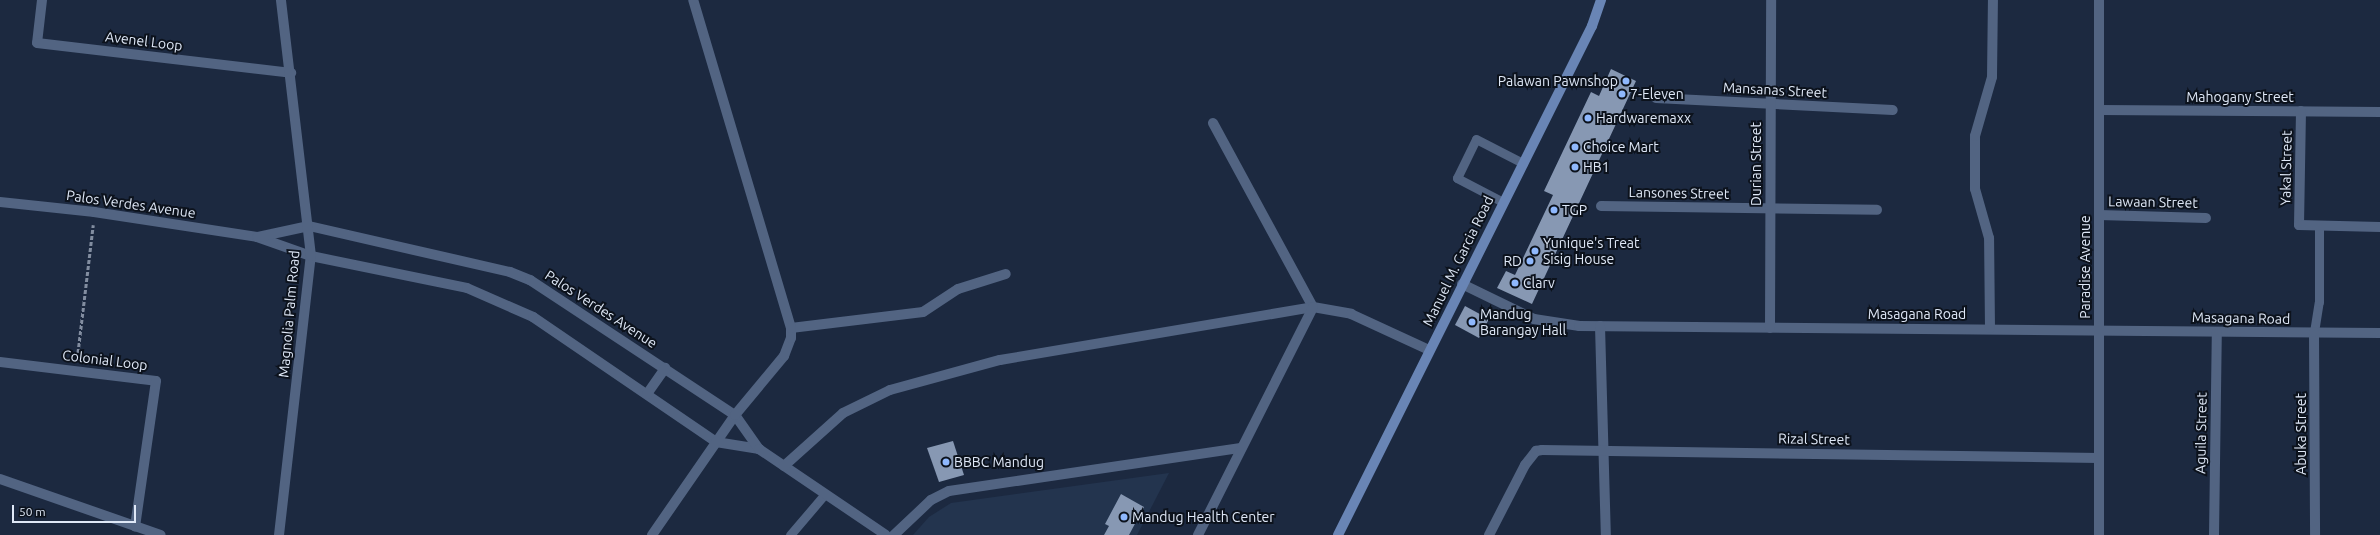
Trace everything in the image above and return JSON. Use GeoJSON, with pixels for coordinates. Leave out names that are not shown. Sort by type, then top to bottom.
{"type":"FeatureCollection","features":[{"type":"Feature","properties":{"kind":"main road","name":"Manuel M. Garcia Road"},"geometry":{"type":"LineString","coordinates":[[1338,535],[1592,26],[1601,0]]}},
{"type":"Feature","properties":{"kind":"street","name":"Avenel Loop"},"geometry":{"type":"LineString","coordinates":[[42,0],[37,43],[291,73]]}},
{"type":"Feature","properties":{"kind":"street","name":"Magnolia Palm Road"},"geometry":{"type":"LineString","coordinates":[[279,535],[311,256],[291,73],[281,0]]}},
{"type":"Feature","properties":{"kind":"street"},"geometry":{"type":"LineString","coordinates":[[652,535],[735,415],[784,356],[791,328],[693,0]]}},
{"type":"Feature","properties":{"kind":"street","name":"Durian Street"},"geometry":{"type":"LineString","coordinates":[[1770,328],[1771,0]]}},
{"type":"Feature","properties":{"kind":"street"},"geometry":{"type":"LineString","coordinates":[[1990,328],[1989,238],[1975,189],[1975,136],[1992,77],[1993,0]]}},
{"type":"Feature","properties":{"kind":"street","name":"Paradise Avenue"},"geometry":{"type":"LineString","coordinates":[[2099,0],[2099,535]]}},
{"type":"Feature","properties":{"kind":"street","name":"Mansanas Street"},"geometry":{"type":"LineString","coordinates":[[1656,98],[1893,110]]}},
{"type":"Feature","properties":{"kind":"street","name":"Mahogany Street"},"geometry":{"type":"LineString","coordinates":[[2099,110],[2380,112]]}},
{"type":"Feature","properties":{"kind":"street","name":"Yakal Street"},"geometry":{"type":"LineString","coordinates":[[2301,111],[2299,225],[2319,225]]}},
{"type":"Feature","properties":{"kind":"street"},"geometry":{"type":"LineString","coordinates":[[1213,123],[1313,307]]}},
{"type":"Feature","properties":{"kind":"street","name":"Palos Verdes Avenue"},"geometry":{"type":"LineString","coordinates":[[0,202],[94,212],[257,237],[311,256],[467,288],[500,300],[533,317],[716,442],[759,449]]}},
{"type":"Feature","properties":{"kind":"street","name":"Lansones Street"},"geometry":{"type":"LineString","coordinates":[[1601,206],[1877,210]]}},
{"type":"Feature","properties":{"kind":"street","name":"Lawaan Street"},"geometry":{"type":"LineString","coordinates":[[2099,215],[2206,218]]}},
{"type":"Feature","properties":{"kind":"street"},"geometry":{"type":"LineString","coordinates":[[2319,225],[2380,226]]}},
{"type":"Feature","properties":{"kind":"street","name":"Palos Verdes Avenue"},"geometry":{"type":"LineString","coordinates":[[257,237],[308,226],[510,272],[549,290],[735,415],[759,449],[824,495],[886,535]]}},
{"type":"Feature","properties":{"kind":"street"},"geometry":{"type":"LineString","coordinates":[[791,328],[923,312],[958,289],[1006,274]]}},
{"type":"Feature","properties":{"kind":"street","name":"Masagana Road"},"geometry":{"type":"LineString","coordinates":[[1462,284],[1534,320],[1600,326],[1990,328],[2380,333]]}},
{"type":"Feature","properties":{"kind":"street"},"geometry":{"type":"LineString","coordinates":[[1198,535],[1313,307]]}},
{"type":"Feature","properties":{"kind":"street"},"geometry":{"type":"LineString","coordinates":[[784,466],[843,413],[890,390],[1000,360],[1313,307],[1351,314],[1429,350]]}},
{"type":"Feature","properties":{"kind":"street"},"geometry":{"type":"LineString","coordinates":[[1600,326],[1601,450],[1606,535]]}},
{"type":"Feature","properties":{"kind":"street","name":"Aguila Street"},"geometry":{"type":"LineString","coordinates":[[2214,535],[2217,332]]}},
{"type":"Feature","properties":{"kind":"street","name":"Abuka Street"},"geometry":{"type":"LineString","coordinates":[[2314,332],[2315,535]]}},
{"type":"Feature","properties":{"kind":"street","name":"Colonial Loop"},"geometry":{"type":"LineString","coordinates":[[0,362],[156,381],[135,526]]}},
{"type":"Feature","properties":{"kind":"street"},"geometry":{"type":"LineString","coordinates":[[647,394],[665,368]]}},
{"type":"Feature","properties":{"kind":"street"},"geometry":{"type":"LineString","coordinates":[[894,535],[931,500],[949,491],[1241,448]]}},
{"type":"Feature","properties":{"kind":"street","name":"Rizal Street"},"geometry":{"type":"LineString","coordinates":[[1489,535],[1531,456],[1542,450],[2099,458]]}},
{"type":"Feature","properties":{"kind":"street"},"geometry":{"type":"LineString","coordinates":[[0,479],[161,535]]}},
{"type":"Feature","properties":{"kind":"lane"},"geometry":{"type":"LineString","coordinates":[[1503,202],[1457,178],[1476,139],[1523,163]]}},
{"type":"Feature","properties":{"kind":"lane"},"geometry":{"type":"LineString","coordinates":[[2314,332],[2319,302],[2319,225]]}},
{"type":"Feature","properties":{"kind":"lane"},"geometry":{"type":"LineString","coordinates":[[790,535],[824,495]]}},
{"type":"Feature","properties":{"kind":"path"},"geometry":{"type":"LineString","coordinates":[[76,371],[94,212]]}},
{"type":"Feature","properties":{"kind":"shaded area"},"geometry":{"type":"Polygon","coordinates":[[[1169,473],[1137,535],[913,535],[929,517],[951,503],[1169,473]]]}},
{"type":"Feature","properties":{"kind":"building"},"geometry":{"type":"Polygon","coordinates":[[[1611,69],[1636,81],[1532,304],[1497,288],[1506,271],[1515,275],[1553,195],[1544,191],[1591,92],[1599,96],[1611,69]]]}},
{"type":"Feature","properties":{"kind":"building","name":"Mandug Barangay Hall"},"geometry":{"type":"Polygon","coordinates":[[[1465,306],[1489,319],[1479,338],[1455,325],[1465,306]]]}},
{"type":"Feature","properties":{"kind":"building","name":"BBBC Mandug"},"geometry":{"type":"Polygon","coordinates":[[[953,441],[964,475],[939,482],[927,448],[953,441]]]}},
{"type":"Feature","properties":{"kind":"building","name":"Mandug Health Center"},"geometry":{"type":"Polygon","coordinates":[[[1121,494],[1144,507],[1129,535],[1104,535],[1109,526],[1105,524],[1121,494]]]}},
{"type":"Feature","properties":{"kind":"place","name":"Palawan Pawnshop"},"geometry":{"type":"Point","coordinates":[1626,81]}},
{"type":"Feature","properties":{"kind":"place","name":"7-Eleven"},"geometry":{"type":"Point","coordinates":[1622,94]}},
{"type":"Feature","properties":{"kind":"place","name":"Hardwaremaxx"},"geometry":{"type":"Point","coordinates":[1588,118]}},
{"type":"Feature","properties":{"kind":"place","name":"Choice Mart"},"geometry":{"type":"Point","coordinates":[1575,147]}},
{"type":"Feature","properties":{"kind":"place","name":"HB1"},"geometry":{"type":"Point","coordinates":[1575,167]}},
{"type":"Feature","properties":{"kind":"place","name":"TGP"},"geometry":{"type":"Point","coordinates":[1554,210]}},
{"type":"Feature","properties":{"kind":"place","name":"Yunique's Treat Sisig House"},"geometry":{"type":"Point","coordinates":[1535,251]}},
{"type":"Feature","properties":{"kind":"place","name":"RD"},"geometry":{"type":"Point","coordinates":[1530,261]}},
{"type":"Feature","properties":{"kind":"place","name":"Clarv"},"geometry":{"type":"Point","coordinates":[1515,283]}},
{"type":"Feature","properties":{"kind":"place","name":"Mandug Barangay Hall"},"geometry":{"type":"Point","coordinates":[1472,322]}},
{"type":"Feature","properties":{"kind":"place","name":"BBBC Mandug"},"geometry":{"type":"Point","coordinates":[946,462]}},
{"type":"Feature","properties":{"kind":"place","name":"Mandug Health Center"},"geometry":{"type":"Point","coordinates":[1124,517]}}]}
